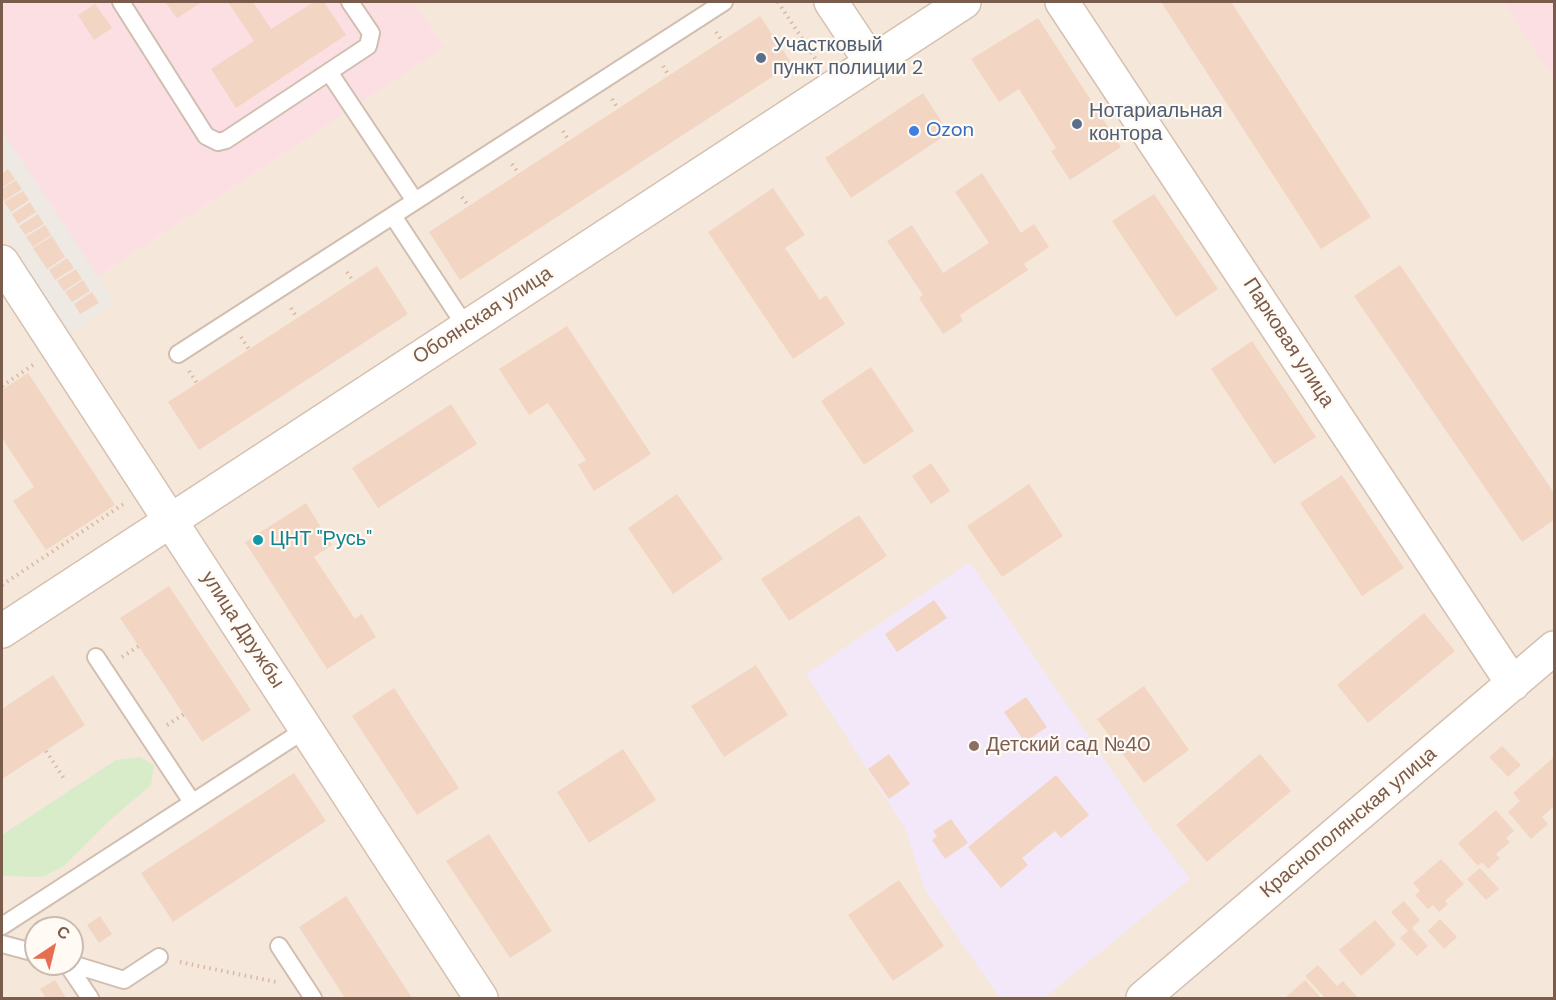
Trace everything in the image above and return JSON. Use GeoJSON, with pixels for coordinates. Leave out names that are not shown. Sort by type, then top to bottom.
{"type":"FeatureCollection","features":[{"type":"Feature","properties":{"kind":"street"},"geometry":{"type":"LineString","coordinates":[[831,2],[871,62]]}},
{"type":"Feature","properties":{"kind":"street","name":"Обоянская улица"},"geometry":{"type":"LineString","coordinates":[[2,631],[964,2]]}},
{"type":"Feature","properties":{"kind":"street","name":"Парковая улица"},"geometry":{"type":"LineString","coordinates":[[1062,2],[1513,684]]}},
{"type":"Feature","properties":{"kind":"street","name":"улица Дружбы"},"geometry":{"type":"LineString","coordinates":[[2,262],[481,999]]}},
{"type":"Feature","properties":{"kind":"street","name":"Краснополянская улица"},"geometry":{"type":"LineString","coordinates":[[1143,999],[1554,648]]}},
{"type":"Feature","properties":{"kind":"lane"},"geometry":{"type":"LineString","coordinates":[[121,2],[207,136],[213,141],[226,140],[370,42],[369,29],[350,2]]}},
{"type":"Feature","properties":{"kind":"lane"},"geometry":{"type":"LineString","coordinates":[[178,354],[724,2]]}},
{"type":"Feature","properties":{"kind":"lane"},"geometry":{"type":"LineString","coordinates":[[329,72],[415,201]]}},
{"type":"Feature","properties":{"kind":"lane"},"geometry":{"type":"LineString","coordinates":[[393,216],[466,327]]}},
{"type":"Feature","properties":{"kind":"lane"},"geometry":{"type":"LineString","coordinates":[[96,657],[192,802]]}},
{"type":"Feature","properties":{"kind":"lane"},"geometry":{"type":"LineString","coordinates":[[2,927],[306,729]]}},
{"type":"Feature","properties":{"kind":"lane"},"geometry":{"type":"LineString","coordinates":[[2,944],[24,950]]}},
{"type":"Feature","properties":{"kind":"lane"},"geometry":{"type":"LineString","coordinates":[[279,946],[310,994]]}},
{"type":"Feature","properties":{"kind":"lane"},"geometry":{"type":"LineString","coordinates":[[84,968],[124,980],[159,957]]}},
{"type":"Feature","properties":{"kind":"lane"},"geometry":{"type":"LineString","coordinates":[[75,976],[90,999]]}},
{"type":"Feature","properties":{"kind":"path"},"geometry":{"type":"LineString","coordinates":[[778,2],[833,87]]}},
{"type":"Feature","properties":{"kind":"path"},"geometry":{"type":"LineString","coordinates":[[2,386],[42,360]]}},
{"type":"Feature","properties":{"kind":"path"},"geometry":{"type":"LineString","coordinates":[[2,585],[133,498]]}},
{"type":"Feature","properties":{"kind":"path"},"geometry":{"type":"LineString","coordinates":[[46,751],[65,780]]}},
{"type":"Feature","properties":{"kind":"path"},"geometry":{"type":"LineString","coordinates":[[159,957],[310,994]]}},
{"type":"Feature","properties":{"kind":"shaded area"},"geometry":{"type":"Polygon","coordinates":[[[2,2],[1554,2],[1554,998],[2,998],[2,2]]]}},
{"type":"Feature","properties":{"kind":"shaded area"},"geometry":{"type":"Polygon","coordinates":[[[2,2],[413,2],[444,47],[98,276],[2,130],[2,2]]]}},
{"type":"Feature","properties":{"kind":"shaded area"},"geometry":{"type":"Polygon","coordinates":[[[1504,2],[1554,2],[1554,79],[1504,2]]]}},
{"type":"Feature","properties":{"kind":"shaded area"},"geometry":{"type":"Polygon","coordinates":[[[2,130],[116,303],[70,334],[2,230],[2,130]]]}},
{"type":"Feature","properties":{"kind":"shaded area","name":"Детский сад №40"},"geometry":{"type":"Polygon","coordinates":[[[970,562],[1144,818],[1190,879],[1044,998],[1000,998],[925,890],[905,828],[806,674],[970,562]]]}},
{"type":"Feature","properties":{"kind":"green space"},"geometry":{"type":"Polygon","coordinates":[[[140,757],[154,765],[151,785],[110,820],[63,867],[42,877],[2,876],[2,835],[116,760],[140,757]]]}},
{"type":"Feature","properties":{"kind":"building"},"geometry":{"type":"Polygon","coordinates":[[[165,2],[202,2],[177,18],[165,2]]]}},
{"type":"Feature","properties":{"kind":"building"},"geometry":{"type":"Polygon","coordinates":[[[228,2],[253,2],[271,29],[314,2],[324,2],[346,35],[236,108],[211,69],[254,41],[228,2]]]}},
{"type":"Feature","properties":{"kind":"building"},"geometry":{"type":"Polygon","coordinates":[[[1161,2],[1231,2],[1371,217],[1321,249],[1161,2]]]}},
{"type":"Feature","properties":{"kind":"building"},"geometry":{"type":"Polygon","coordinates":[[[95,4],[112,28],[94,40],[78,15],[95,4]]]}},
{"type":"Feature","properties":{"kind":"building"},"geometry":{"type":"Polygon","coordinates":[[[760,16],[792,64],[460,280],[429,232],[760,16]]]}},
{"type":"Feature","properties":{"kind":"building"},"geometry":{"type":"Polygon","coordinates":[[[1038,18],[1121,147],[1070,180],[1051,151],[1056,148],[1019,89],[999,102],[971,59],[1038,18]]]}},
{"type":"Feature","properties":{"kind":"building"},"geometry":{"type":"Polygon","coordinates":[[[923,93],[949,133],[851,198],[825,158],[923,93]]]}},
{"type":"Feature","properties":{"kind":"building"},"geometry":{"type":"Polygon","coordinates":[[[8,169],[15,179],[2,188],[2,174],[8,169]]]}},
{"type":"Feature","properties":{"kind":"building"},"geometry":{"type":"Polygon","coordinates":[[[982,173],[1021,233],[1034,224],[1049,247],[1024,264],[1028,270],[960,315],[963,321],[943,334],[919,298],[923,295],[887,241],[912,225],[943,273],[989,243],[955,192],[982,173]]]}},
{"type":"Feature","properties":{"kind":"building"},"geometry":{"type":"Polygon","coordinates":[[[16,180],[22,189],[4,201],[2,189],[16,180]]]}},
{"type":"Feature","properties":{"kind":"building"},"geometry":{"type":"Polygon","coordinates":[[[773,188],[805,235],[785,248],[820,300],[826,295],[845,324],[793,359],[708,232],[773,188]]]}},
{"type":"Feature","properties":{"kind":"building"},"geometry":{"type":"Polygon","coordinates":[[[23,191],[29,200],[11,212],[4,202],[23,191]]]}},
{"type":"Feature","properties":{"kind":"building"},"geometry":{"type":"Polygon","coordinates":[[[1154,194],[1218,289],[1176,317],[1112,221],[1154,194]]]}},
{"type":"Feature","properties":{"kind":"building"},"geometry":{"type":"Polygon","coordinates":[[[30,202],[36,212],[18,224],[12,214],[30,202]]]}},
{"type":"Feature","properties":{"kind":"building"},"geometry":{"type":"Polygon","coordinates":[[[38,214],[44,224],[25,235],[19,226],[38,214]]]}},
{"type":"Feature","properties":{"kind":"building"},"geometry":{"type":"Polygon","coordinates":[[[45,225],[51,235],[33,247],[26,237],[45,225]]]}},
{"type":"Feature","properties":{"kind":"building"},"geometry":{"type":"Polygon","coordinates":[[[52,236],[65,257],[47,269],[33,248],[52,236]]]}},
{"type":"Feature","properties":{"kind":"building"},"geometry":{"type":"Polygon","coordinates":[[[67,258],[74,268],[55,280],[49,270],[67,258]]]}},
{"type":"Feature","properties":{"kind":"building"},"geometry":{"type":"Polygon","coordinates":[[[1400,265],[1554,493],[1554,520],[1522,542],[1354,296],[1400,265]]]}},
{"type":"Feature","properties":{"kind":"building"},"geometry":{"type":"Polygon","coordinates":[[[377,266],[408,314],[199,450],[168,402],[377,266]]]}},
{"type":"Feature","properties":{"kind":"building"},"geometry":{"type":"Polygon","coordinates":[[[76,269],[82,279],[64,291],[57,281],[76,269]]]}},
{"type":"Feature","properties":{"kind":"building"},"geometry":{"type":"Polygon","coordinates":[[[83,280],[90,291],[72,302],[65,292],[83,280]]]}},
{"type":"Feature","properties":{"kind":"building"},"geometry":{"type":"Polygon","coordinates":[[[92,292],[99,303],[80,314],[74,304],[92,292]]]}},
{"type":"Feature","properties":{"kind":"building"},"geometry":{"type":"Polygon","coordinates":[[[567,326],[651,454],[594,491],[578,465],[586,460],[548,403],[529,415],[499,369],[567,326]]]}},
{"type":"Feature","properties":{"kind":"building"},"geometry":{"type":"Polygon","coordinates":[[[1252,341],[1316,437],[1274,464],[1211,369],[1252,341]]]}},
{"type":"Feature","properties":{"kind":"building"},"geometry":{"type":"Polygon","coordinates":[[[871,367],[914,431],[864,465],[821,401],[871,367]]]}},
{"type":"Feature","properties":{"kind":"building"},"geometry":{"type":"Polygon","coordinates":[[[28,373],[115,505],[46,550],[13,501],[34,487],[2,438],[2,390],[28,373]]]}},
{"type":"Feature","properties":{"kind":"building"},"geometry":{"type":"Polygon","coordinates":[[[451,404],[477,444],[378,508],[352,468],[451,404]]]}},
{"type":"Feature","properties":{"kind":"building"},"geometry":{"type":"Polygon","coordinates":[[[931,463],[950,491],[931,504],[912,476],[931,463]]]}},
{"type":"Feature","properties":{"kind":"building"},"geometry":{"type":"Polygon","coordinates":[[[1342,475],[1404,568],[1362,596],[1300,503],[1342,475]]]}},
{"type":"Feature","properties":{"kind":"building"},"geometry":{"type":"Polygon","coordinates":[[[1029,484],[1063,536],[1002,577],[967,526],[1029,484]]]}},
{"type":"Feature","properties":{"kind":"building"},"geometry":{"type":"Polygon","coordinates":[[[677,494],[723,559],[673,594],[628,528],[677,494]]]}},
{"type":"Feature","properties":{"kind":"building"},"geometry":{"type":"Polygon","coordinates":[[[306,503],[332,545],[314,557],[355,619],[362,614],[376,637],[327,669],[245,542],[306,503]]]}},
{"type":"Feature","properties":{"kind":"building"},"geometry":{"type":"Polygon","coordinates":[[[859,515],[887,556],[789,621],[761,579],[859,515]]]}},
{"type":"Feature","properties":{"kind":"building"},"geometry":{"type":"Polygon","coordinates":[[[169,586],[251,710],[202,742],[120,618],[169,586]]]}},
{"type":"Feature","properties":{"kind":"building"},"geometry":{"type":"Polygon","coordinates":[[[934,600],[947,618],[897,652],[885,634],[934,600]]]}},
{"type":"Feature","properties":{"kind":"building"},"geometry":{"type":"Polygon","coordinates":[[[1424,613],[1455,651],[1368,723],[1337,685],[1424,613]]]}},
{"type":"Feature","properties":{"kind":"building"},"geometry":{"type":"Polygon","coordinates":[[[756,665],[788,715],[724,757],[691,706],[756,665]]]}},
{"type":"Feature","properties":{"kind":"building"},"geometry":{"type":"Polygon","coordinates":[[[53,675],[85,725],[2,779],[2,709],[53,675]]]}},
{"type":"Feature","properties":{"kind":"building"},"geometry":{"type":"Polygon","coordinates":[[[1144,686],[1189,750],[1144,783],[1097,719],[1144,686]]]}},
{"type":"Feature","properties":{"kind":"building"},"geometry":{"type":"Polygon","coordinates":[[[394,688],[459,788],[417,815],[352,716],[394,688]]]}},
{"type":"Feature","properties":{"kind":"building"},"geometry":{"type":"Polygon","coordinates":[[[1026,697],[1047,727],[1025,742],[1004,712],[1026,697]]]}},
{"type":"Feature","properties":{"kind":"building"},"geometry":{"type":"Polygon","coordinates":[[[1502,746],[1521,765],[1508,777],[1489,757],[1502,746]]]}},
{"type":"Feature","properties":{"kind":"building"},"geometry":{"type":"Polygon","coordinates":[[[623,749],[656,800],[589,843],[557,792],[623,749]]]}},
{"type":"Feature","properties":{"kind":"building"},"geometry":{"type":"Polygon","coordinates":[[[889,754],[910,784],[889,799],[868,769],[889,754]]]}},
{"type":"Feature","properties":{"kind":"building"},"geometry":{"type":"Polygon","coordinates":[[[1260,754],[1291,791],[1207,862],[1176,825],[1260,754]]]}},
{"type":"Feature","properties":{"kind":"building"},"geometry":{"type":"Polygon","coordinates":[[[1554,757],[1554,806],[1542,817],[1548,824],[1531,839],[1508,812],[1520,801],[1513,793],[1554,757]]]}},
{"type":"Feature","properties":{"kind":"building"},"geometry":{"type":"Polygon","coordinates":[[[294,773],[326,821],[173,922],[141,873],[294,773]]]}},
{"type":"Feature","properties":{"kind":"building"},"geometry":{"type":"Polygon","coordinates":[[[1056,775],[1089,815],[1061,838],[1055,831],[1022,858],[1028,865],[1001,888],[968,847],[1056,775]]]}},
{"type":"Feature","properties":{"kind":"building"},"geometry":{"type":"Polygon","coordinates":[[[1496,810],[1514,831],[1506,838],[1510,842],[1496,854],[1500,858],[1488,869],[1482,862],[1478,866],[1458,843],[1496,810]]]}},
{"type":"Feature","properties":{"kind":"building"},"geometry":{"type":"Polygon","coordinates":[[[951,819],[968,843],[945,859],[932,840],[937,836],[933,831],[951,819]]]}},
{"type":"Feature","properties":{"kind":"building"},"geometry":{"type":"Polygon","coordinates":[[[489,834],[552,931],[510,958],[446,861],[489,834]]]}},
{"type":"Feature","properties":{"kind":"building"},"geometry":{"type":"Polygon","coordinates":[[[1441,859],[1464,884],[1445,901],[1448,904],[1439,912],[1433,905],[1428,909],[1415,895],[1420,891],[1413,883],[1441,859]]]}},
{"type":"Feature","properties":{"kind":"building"},"geometry":{"type":"Polygon","coordinates":[[[1480,868],[1499,889],[1486,900],[1467,879],[1480,868]]]}},
{"type":"Feature","properties":{"kind":"building"},"geometry":{"type":"Polygon","coordinates":[[[899,880],[944,946],[893,981],[848,915],[899,880]]]}},
{"type":"Feature","properties":{"kind":"building"},"geometry":{"type":"Polygon","coordinates":[[[346,896],[412,998],[345,998],[299,927],[346,896]]]}},
{"type":"Feature","properties":{"kind":"building"},"geometry":{"type":"Polygon","coordinates":[[[1404,901],[1420,920],[1412,928],[1428,946],[1417,956],[1400,938],[1408,931],[1391,912],[1404,901]]]}},
{"type":"Feature","properties":{"kind":"building"},"geometry":{"type":"Polygon","coordinates":[[[100,916],[112,934],[99,943],[87,925],[100,916]]]}},
{"type":"Feature","properties":{"kind":"building"},"geometry":{"type":"Polygon","coordinates":[[[1440,919],[1457,937],[1444,949],[1428,931],[1440,919]]]}},
{"type":"Feature","properties":{"kind":"building"},"geometry":{"type":"Polygon","coordinates":[[[1375,920],[1396,945],[1361,976],[1339,950],[1375,920]]]}},
{"type":"Feature","properties":{"kind":"building"},"geometry":{"type":"Polygon","coordinates":[[[1318,965],[1337,986],[1343,981],[1358,998],[1325,998],[1305,976],[1318,965]]]}},
{"type":"Feature","properties":{"kind":"building"},"geometry":{"type":"Polygon","coordinates":[[[55,980],[66,998],[46,998],[40,989],[55,980]]]}},
{"type":"Feature","properties":{"kind":"building"},"geometry":{"type":"Polygon","coordinates":[[[1305,980],[1321,998],[1285,998],[1305,980]]]}},
{"type":"Feature","properties":{"kind":"place","name":"Участковый пункт полиции 2"},"geometry":{"type":"Point","coordinates":[761,58]}},
{"type":"Feature","properties":{"kind":"place","name":"Нотариальная контора"},"geometry":{"type":"Point","coordinates":[1077,124]}},
{"type":"Feature","properties":{"kind":"place","name":"Ozon"},"geometry":{"type":"Point","coordinates":[914,131]}},
{"type":"Feature","properties":{"kind":"place","name":"ЦНТ \"Русь\""},"geometry":{"type":"Point","coordinates":[258,540]}},
{"type":"Feature","properties":{"kind":"place","name":"Детский сад №40"},"geometry":{"type":"Point","coordinates":[974,746]}}]}
